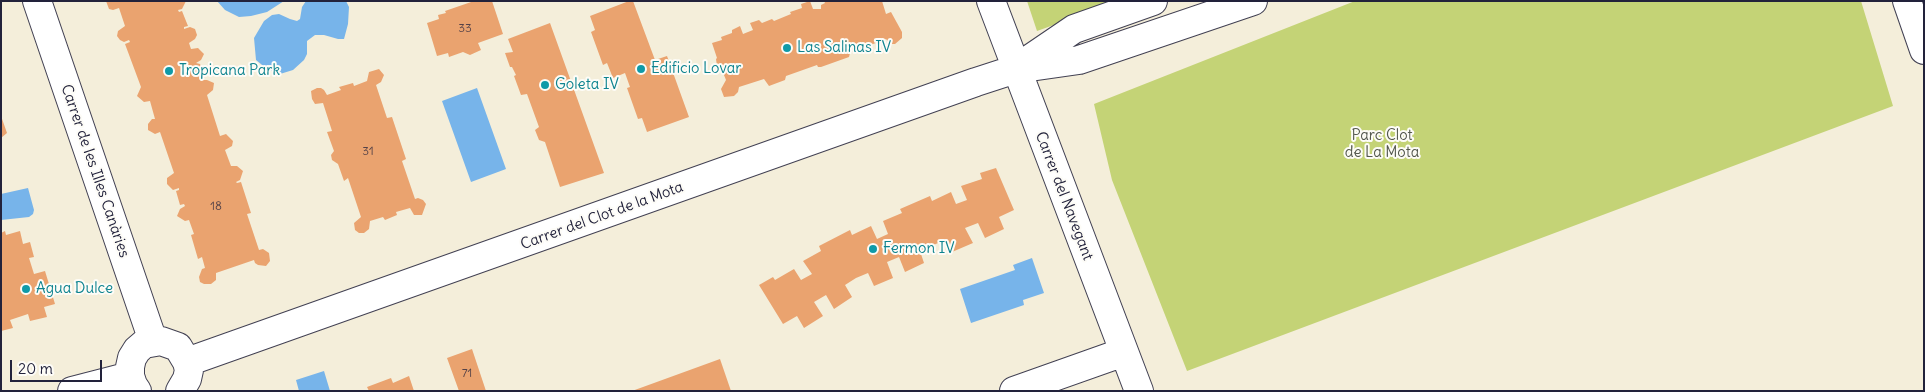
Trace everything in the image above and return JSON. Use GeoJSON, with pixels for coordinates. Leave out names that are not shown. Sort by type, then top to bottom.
{"type":"FeatureCollection","features":[{"type":"Feature","properties":{"kind":"street","name":"Carrer de les Illes Canàries"},"geometry":{"type":"LineString","coordinates":[[37,1],[153,341]]}},
{"type":"Feature","properties":{"kind":"street","name":"Carrer del Navegant"},"geometry":{"type":"LineString","coordinates":[[991,1],[1139,391]]}},
{"type":"Feature","properties":{"kind":"street","name":"Carrer del Clot de la Mota"},"geometry":{"type":"LineString","coordinates":[[1016,69],[1074,28],[1153,1]]}},
{"type":"Feature","properties":{"kind":"street","name":"Carrer del Clot de la Mota"},"geometry":{"type":"LineString","coordinates":[[187,362],[1016,69],[1079,60],[1253,1]]}},
{"type":"Feature","properties":{"kind":"street"},"geometry":{"type":"LineString","coordinates":[[1907,1],[1924,50]]}},
{"type":"Feature","properties":{"kind":"street"},"geometry":{"type":"LineString","coordinates":[[72,391],[134,384],[130,367],[137,350],[144,344],[161,341],[170,343],[183,354],[187,362],[189,370],[187,379],[180,391]]}},
{"type":"Feature","properties":{"kind":"street"},"geometry":{"type":"LineString","coordinates":[[1014,391],[1124,352]]}},
{"type":"Feature","properties":{"kind":"green space"},"geometry":{"type":"Polygon","coordinates":[[[1027,1],[1120,1],[1037,31],[1027,1]]]}},
{"type":"Feature","properties":{"kind":"green space","name":"Parc Clot de La Mota"},"geometry":{"type":"Polygon","coordinates":[[[1355,1],[1861,1],[1893,106],[1187,371],[1112,180],[1094,104],[1355,1]]]}},
{"type":"Feature","properties":{"kind":"water"},"geometry":{"type":"Polygon","coordinates":[[[217,1],[284,1],[267,12],[239,17],[225,10],[217,1]]]}},
{"type":"Feature","properties":{"kind":"water"},"geometry":{"type":"Polygon","coordinates":[[[306,1],[346,1],[349,7],[348,24],[344,39],[315,35],[307,41],[307,54],[304,60],[293,70],[280,74],[267,69],[256,60],[254,38],[264,21],[272,15],[279,14],[297,21],[300,19],[302,7],[306,1]]]}},
{"type":"Feature","properties":{"kind":"water"},"geometry":{"type":"Polygon","coordinates":[[[477,88],[506,169],[471,182],[442,101],[477,88]]]}},
{"type":"Feature","properties":{"kind":"water"},"geometry":{"type":"Polygon","coordinates":[[[28,188],[34,210],[33,214],[29,217],[1,220],[1,194],[28,188]]]}},
{"type":"Feature","properties":{"kind":"water"},"geometry":{"type":"Polygon","coordinates":[[[1032,258],[1044,293],[1023,300],[1024,305],[971,323],[960,289],[1015,270],[1013,265],[1032,258]]]}},
{"type":"Feature","properties":{"kind":"water"},"geometry":{"type":"Polygon","coordinates":[[[324,371],[330,391],[299,391],[296,380],[324,371]]]}},
{"type":"Feature","properties":{"kind":"building"},"geometry":{"type":"Polygon","coordinates":[[[106,1],[186,1],[182,9],[178,10],[179,12],[182,11],[188,26],[184,27],[184,29],[190,27],[195,29],[197,35],[189,43],[191,49],[198,48],[204,54],[201,60],[196,63],[200,64],[205,77],[202,80],[214,83],[213,90],[207,95],[220,136],[226,134],[233,141],[232,146],[225,150],[231,166],[237,166],[243,171],[240,180],[236,182],[241,182],[251,213],[247,214],[259,250],[263,249],[269,253],[270,261],[266,266],[258,265],[254,260],[216,273],[216,280],[211,284],[200,282],[199,277],[202,269],[205,268],[202,257],[198,259],[191,235],[194,234],[189,220],[185,221],[177,216],[180,209],[185,206],[184,204],[180,205],[176,191],[179,188],[173,190],[167,184],[167,178],[174,173],[160,132],[155,134],[148,130],[148,124],[152,119],[155,119],[150,101],[144,102],[137,96],[141,87],[125,44],[130,42],[129,40],[124,42],[117,36],[118,31],[125,26],[119,8],[109,9],[106,1]]]}},
{"type":"Feature","properties":{"kind":"building"},"geometry":{"type":"Polygon","coordinates":[[[474,1],[492,1],[503,34],[478,43],[481,50],[470,55],[463,52],[449,57],[448,53],[437,56],[427,23],[439,19],[438,15],[446,13],[445,11],[474,1]]]}},
{"type":"Feature","properties":{"kind":"building","name":"Edificio Lovar"},"geometry":{"type":"Polygon","coordinates":[[[633,1],[655,60],[667,56],[689,117],[647,132],[642,118],[638,119],[627,88],[630,87],[625,73],[613,78],[607,63],[603,65],[591,32],[595,30],[590,16],[633,1]]]}},
{"type":"Feature","properties":{"kind":"building","name":"Las Salinas IV"},"geometry":{"type":"Polygon","coordinates":[[[810,1],[813,9],[821,9],[821,5],[825,3],[824,1],[882,1],[886,14],[891,12],[902,32],[902,38],[895,44],[890,44],[886,39],[850,53],[849,57],[821,67],[817,65],[786,76],[785,80],[769,86],[764,79],[739,87],[738,92],[734,96],[724,97],[721,89],[726,80],[720,65],[717,66],[717,58],[712,43],[722,40],[721,37],[732,33],[732,30],[740,26],[743,34],[753,30],[750,23],[759,20],[762,23],[772,19],[774,21],[802,8],[801,4],[810,1]]]}},
{"type":"Feature","properties":{"kind":"building","name":"Goleta IV"},"geometry":{"type":"Polygon","coordinates":[[[550,23],[604,173],[560,187],[545,142],[539,140],[535,130],[539,127],[527,94],[521,95],[514,76],[516,75],[512,67],[510,67],[505,53],[513,52],[508,39],[550,23]]]}},
{"type":"Feature","properties":{"kind":"building","name":"Tropicana Park"},"geometry":{"type":"Polygon","coordinates":[[[379,69],[384,75],[381,82],[376,85],[387,118],[392,117],[406,159],[402,161],[415,199],[423,200],[426,204],[422,215],[414,215],[410,208],[396,212],[397,215],[385,220],[383,217],[370,221],[369,229],[364,233],[359,233],[355,230],[354,223],[361,217],[348,178],[344,181],[338,164],[332,160],[331,155],[334,151],[327,132],[332,131],[323,103],[315,104],[311,91],[321,88],[327,95],[341,90],[339,87],[353,83],[354,86],[367,81],[369,72],[379,69]]]}},
{"type":"Feature","properties":{"kind":"building"},"geometry":{"type":"Polygon","coordinates":[[[1,116],[7,133],[1,138],[1,116]]]}},
{"type":"Feature","properties":{"kind":"building","name":"Fermon IV"},"geometry":{"type":"Polygon","coordinates":[[[996,168],[1014,210],[999,217],[1004,229],[985,238],[978,223],[965,228],[973,243],[952,252],[947,239],[920,251],[924,263],[905,272],[899,257],[887,262],[893,278],[874,286],[868,273],[856,278],[845,285],[852,297],[834,309],[826,295],[814,302],[823,316],[804,328],[797,316],[783,324],[759,285],[773,277],[775,280],[794,269],[801,280],[812,274],[803,261],[821,251],[819,246],[850,230],[852,235],[871,226],[877,239],[888,234],[883,221],[902,213],[900,209],[930,196],[932,201],[951,192],[956,204],[967,200],[961,186],[982,179],[980,173],[996,168]]]}},
{"type":"Feature","properties":{"kind":"building","name":"Agua Dulce"},"geometry":{"type":"Polygon","coordinates":[[[5,231],[6,235],[20,231],[23,244],[30,242],[34,257],[29,258],[34,274],[45,271],[55,304],[44,307],[47,317],[30,321],[28,314],[10,320],[13,328],[1,331],[1,233],[5,231]]]}},
{"type":"Feature","properties":{"kind":"building"},"geometry":{"type":"Polygon","coordinates":[[[472,349],[486,391],[459,391],[447,358],[472,349]]]}},
{"type":"Feature","properties":{"kind":"building"},"geometry":{"type":"Polygon","coordinates":[[[720,359],[731,391],[632,391],[720,359]]]}},
{"type":"Feature","properties":{"kind":"building"},"geometry":{"type":"Polygon","coordinates":[[[409,376],[414,391],[369,391],[367,387],[391,378],[393,383],[409,376]]]}},
{"type":"Feature","properties":{"kind":"place","name":"Las Salinas IV"},"geometry":{"type":"Point","coordinates":[787,48]}},
{"type":"Feature","properties":{"kind":"place","name":"Edificio Lovar"},"geometry":{"type":"Point","coordinates":[641,69]}},
{"type":"Feature","properties":{"kind":"place","name":"Tropicana Park"},"geometry":{"type":"Point","coordinates":[169,71]}},
{"type":"Feature","properties":{"kind":"place","name":"Goleta IV"},"geometry":{"type":"Point","coordinates":[545,85]}},
{"type":"Feature","properties":{"kind":"place","name":"Fermon IV"},"geometry":{"type":"Point","coordinates":[873,249]}},
{"type":"Feature","properties":{"kind":"place","name":"Agua Dulce"},"geometry":{"type":"Point","coordinates":[26,289]}}]}
